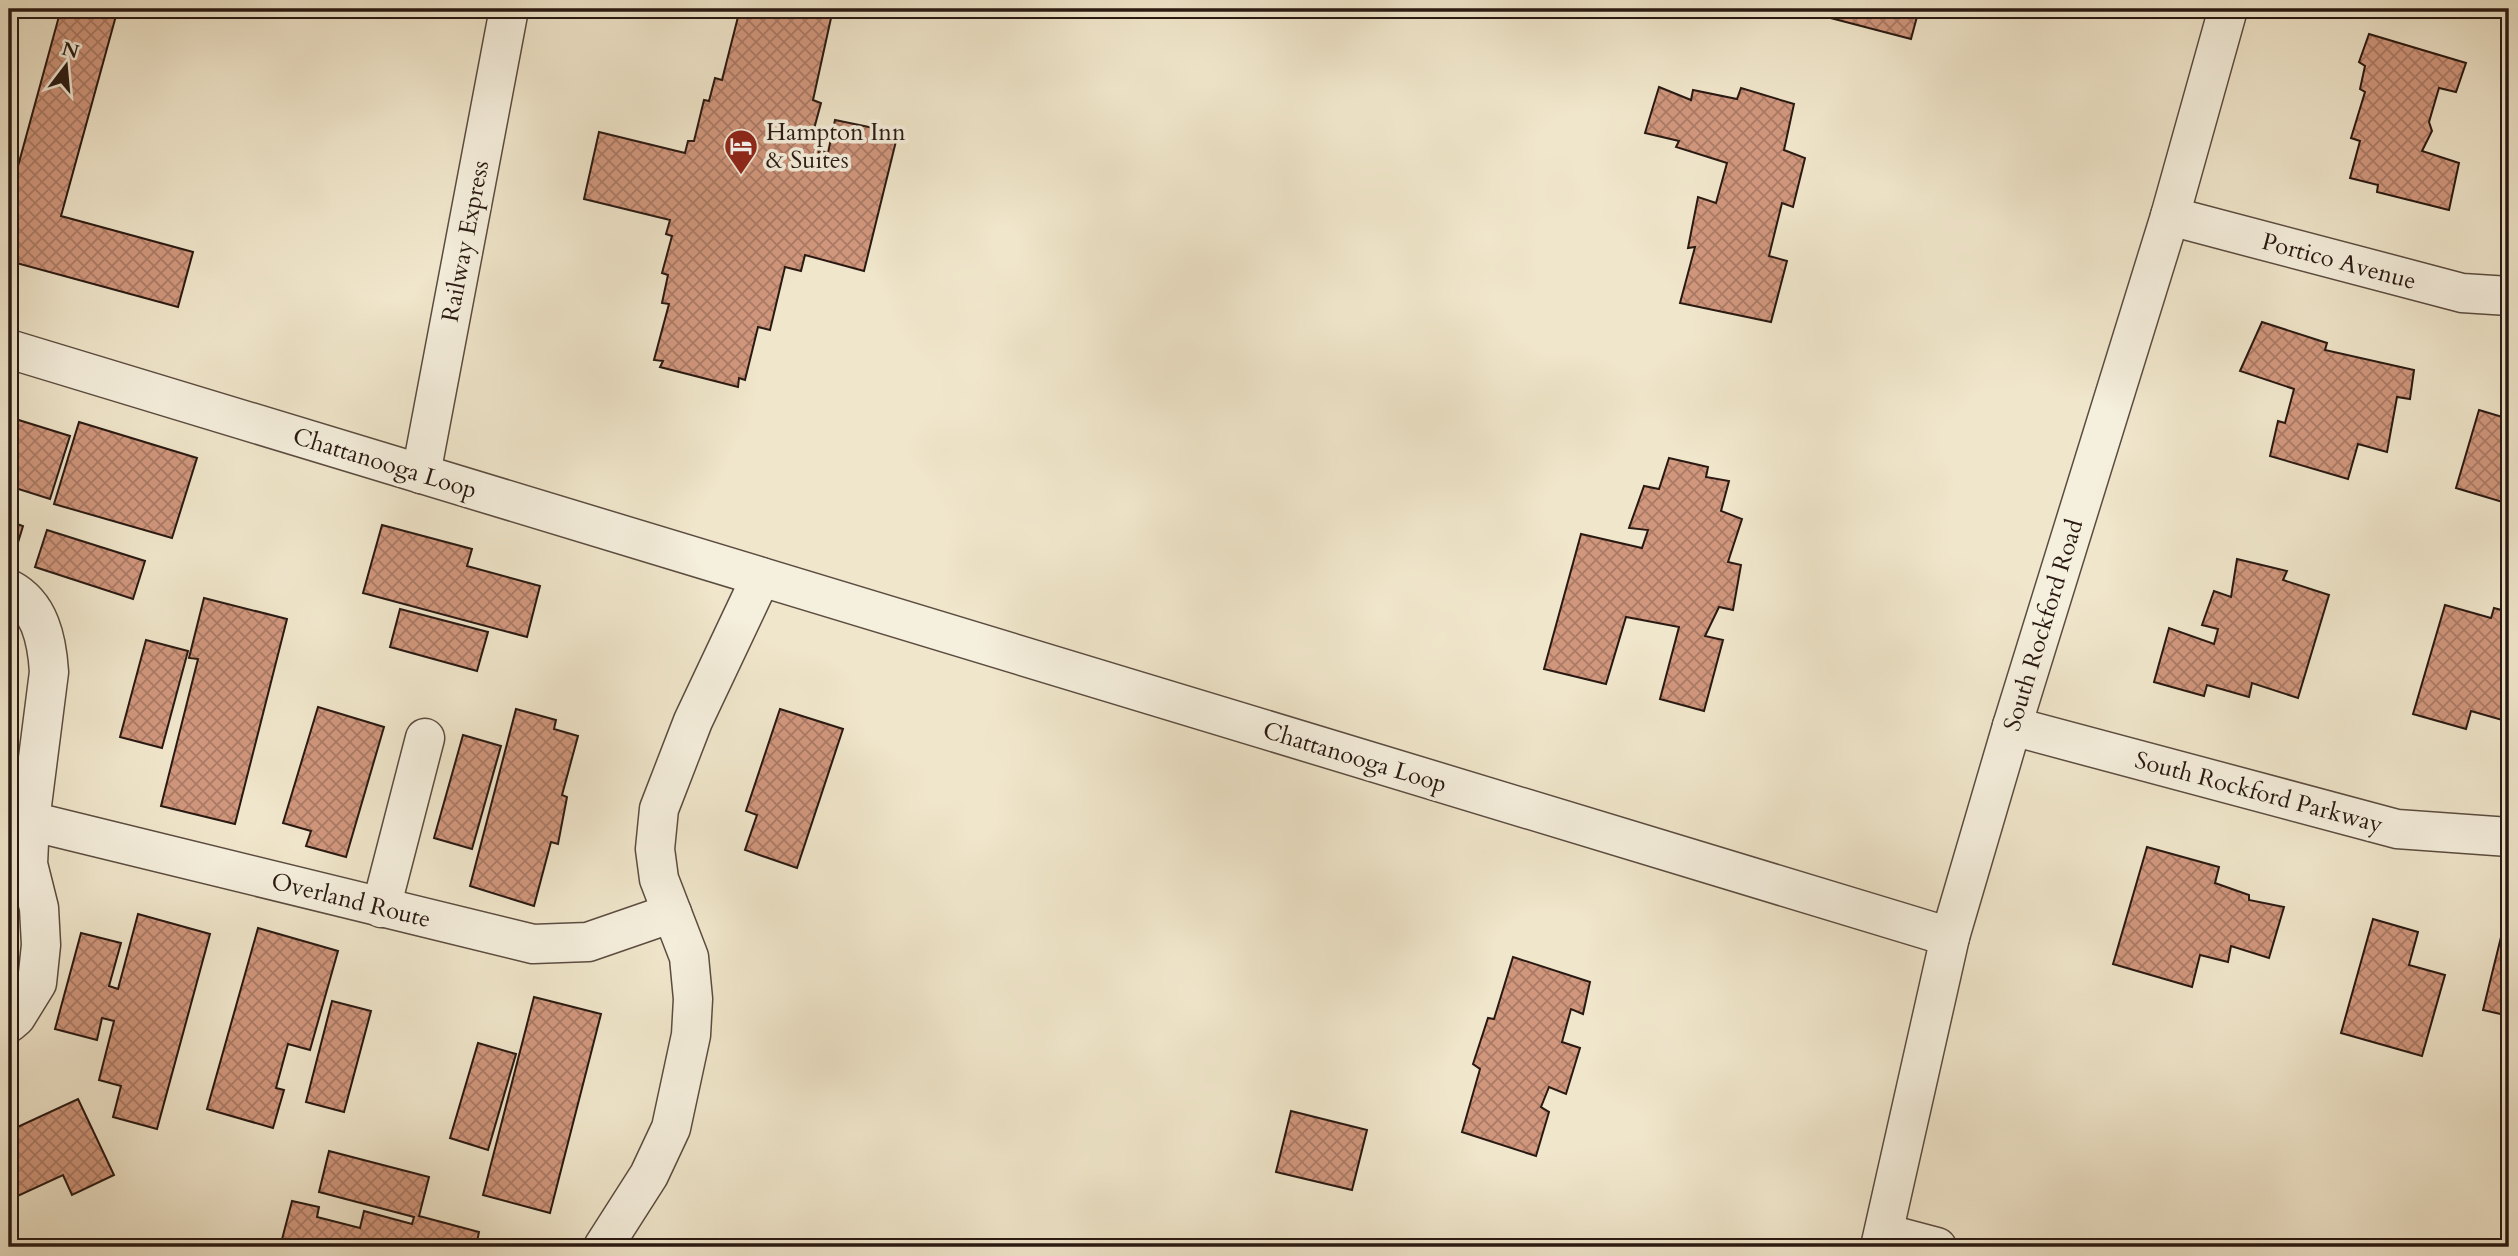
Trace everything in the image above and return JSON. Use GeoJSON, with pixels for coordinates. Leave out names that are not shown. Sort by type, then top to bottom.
{"type":"FeatureCollection","features":[{"type":"Feature","properties":{"kind":"street","name":"Railway Express"},"geometry":{"type":"LineString","coordinates":[[421,474],[509,9]]}},
{"type":"Feature","properties":{"kind":"street","name":"South Rockford Road"},"geometry":{"type":"LineString","coordinates":[[1882,1240],[1950,937],[2012,726],[2170,216],[2228,9]]}},
{"type":"Feature","properties":{"kind":"street","name":"Portico Avenue"},"geometry":{"type":"LineString","coordinates":[[2170,216],[2462,293],[2509,296]]}},
{"type":"Feature","properties":{"kind":"street","name":"Chattanooga Loop"},"geometry":{"type":"LineString","coordinates":[[9,349],[1950,937]]}},
{"type":"Feature","properties":{"kind":"street"},"geometry":{"type":"LineString","coordinates":[[603,1247],[649,1175],[671,1128],[691,1035],[692,989],[689,957],[659,879],[655,849],[659,809],[693,721],[761,576]]}},
{"type":"Feature","properties":{"kind":"street"},"geometry":{"type":"LineString","coordinates":[[9,589],[31,606],[47,648],[49,672],[30,821],[28,864],[39,908],[41,945],[37,983],[16,1017],[9,1023]]}},
{"type":"Feature","properties":{"kind":"street","name":"South Rockford Parkway"},"geometry":{"type":"LineString","coordinates":[[2012,726],[2397,829],[2509,837]]}},
{"type":"Feature","properties":{"kind":"street"},"geometry":{"type":"LineString","coordinates":[[381,908],[425,738]]}},
{"type":"Feature","properties":{"kind":"street","name":"Overland Route"},"geometry":{"type":"LineString","coordinates":[[30,821],[533,944],[588,942],[672,913]]}},
{"type":"Feature","properties":{"kind":"street"},"geometry":{"type":"LineString","coordinates":[[1882,1240],[1937,1247]]}},
{"type":"Feature","properties":{"kind":"building"},"geometry":{"type":"Polygon","coordinates":[[[61,9],[105,9],[117,12],[61,216],[193,252],[178,307],[9,261],[9,199],[61,9]]]}},
{"type":"Feature","properties":{"kind":"building"},"geometry":{"type":"Polygon","coordinates":[[[740,9],[833,9],[813,100],[821,103],[814,129],[819,131],[815,149],[828,153],[835,120],[898,133],[864,271],[805,255],[801,271],[785,267],[770,330],[758,327],[745,380],[739,378],[738,387],[660,367],[663,361],[654,360],[669,304],[662,303],[668,275],[662,273],[672,236],[666,234],[670,220],[584,199],[599,132],[685,153],[688,141],[694,141],[704,100],[709,101],[715,78],[722,80],[740,9]]]}},
{"type":"Feature","properties":{"kind":"building"},"geometry":{"type":"Polygon","coordinates":[[[1796,9],[1919,9],[1911,39],[1796,9]]]}},
{"type":"Feature","properties":{"kind":"building"},"geometry":{"type":"Polygon","coordinates":[[[2369,34],[2466,63],[2456,92],[2439,88],[2429,122],[2432,131],[2422,151],[2459,163],[2449,210],[2377,192],[2378,185],[2350,178],[2360,141],[2351,138],[2365,92],[2360,89],[2365,66],[2359,62],[2369,34]]]}},
{"type":"Feature","properties":{"kind":"building"},"geometry":{"type":"Polygon","coordinates":[[[1659,87],[1691,100],[1693,90],[1737,99],[1741,88],[1794,104],[1784,150],[1805,158],[1793,207],[1782,203],[1769,256],[1787,261],[1771,322],[1680,303],[1695,247],[1688,248],[1698,197],[1716,203],[1727,163],[1676,147],[1679,141],[1645,133],[1659,87]]]}},
{"type":"Feature","properties":{"kind":"building"},"geometry":{"type":"Polygon","coordinates":[[[2262,322],[2327,343],[2325,350],[2414,370],[2410,399],[2397,397],[2387,452],[2358,444],[2348,479],[2270,456],[2278,421],[2285,423],[2294,389],[2240,371],[2262,322]]]}},
{"type":"Feature","properties":{"kind":"building"},"geometry":{"type":"Polygon","coordinates":[[[2479,410],[2509,419],[2509,504],[2456,488],[2479,410]]]}},
{"type":"Feature","properties":{"kind":"building"},"geometry":{"type":"Polygon","coordinates":[[[9,417],[70,436],[50,499],[9,486],[9,417]]]}},
{"type":"Feature","properties":{"kind":"building"},"geometry":{"type":"Polygon","coordinates":[[[79,422],[197,458],[172,538],[54,504],[79,422]]]}},
{"type":"Feature","properties":{"kind":"building"},"geometry":{"type":"Polygon","coordinates":[[[1669,458],[1708,467],[1706,477],[1729,481],[1721,511],[1742,519],[1728,562],[1741,565],[1733,610],[1719,607],[1705,636],[1723,640],[1704,711],[1660,699],[1679,627],[1626,617],[1606,684],[1544,669],[1581,534],[1642,548],[1648,530],[1629,528],[1644,486],[1659,489],[1669,458]]]}},
{"type":"Feature","properties":{"kind":"building"},"geometry":{"type":"Polygon","coordinates":[[[9,521],[23,526],[12,562],[9,561],[9,521]]]}},
{"type":"Feature","properties":{"kind":"building"},"geometry":{"type":"Polygon","coordinates":[[[382,525],[472,549],[467,566],[540,586],[527,637],[363,593],[382,525]]]}},
{"type":"Feature","properties":{"kind":"building"},"geometry":{"type":"Polygon","coordinates":[[[47,530],[145,561],[133,599],[35,567],[47,530]]]}},
{"type":"Feature","properties":{"kind":"building"},"geometry":{"type":"Polygon","coordinates":[[[2237,559],[2287,571],[2283,580],[2329,595],[2298,698],[2252,683],[2249,697],[2207,685],[2204,696],[2154,682],[2169,628],[2214,644],[2218,629],[2202,625],[2214,591],[2231,597],[2237,559]]]}},
{"type":"Feature","properties":{"kind":"building"},"geometry":{"type":"Polygon","coordinates":[[[204,598],[287,619],[235,824],[161,806],[198,659],[189,658],[204,598]]]}},
{"type":"Feature","properties":{"kind":"building"},"geometry":{"type":"Polygon","coordinates":[[[2445,605],[2491,618],[2494,608],[2509,612],[2509,722],[2471,711],[2466,729],[2413,714],[2445,605]]]}},
{"type":"Feature","properties":{"kind":"building"},"geometry":{"type":"Polygon","coordinates":[[[400,609],[488,632],[477,671],[390,647],[400,609]]]}},
{"type":"Feature","properties":{"kind":"building"},"geometry":{"type":"Polygon","coordinates":[[[146,640],[188,651],[162,748],[120,737],[146,640]]]}},
{"type":"Feature","properties":{"kind":"building"},"geometry":{"type":"Polygon","coordinates":[[[318,707],[384,727],[346,857],[306,846],[311,831],[283,823],[318,707]]]}},
{"type":"Feature","properties":{"kind":"building"},"geometry":{"type":"Polygon","coordinates":[[[516,709],[556,720],[554,729],[578,736],[562,795],[567,797],[558,844],[551,842],[534,906],[470,886],[516,709]]]}},
{"type":"Feature","properties":{"kind":"building"},"geometry":{"type":"Polygon","coordinates":[[[780,709],[843,729],[797,868],[745,850],[757,815],[746,811],[780,709]]]}},
{"type":"Feature","properties":{"kind":"building"},"geometry":{"type":"Polygon","coordinates":[[[463,735],[501,746],[472,849],[434,838],[463,735]]]}},
{"type":"Feature","properties":{"kind":"building"},"geometry":{"type":"Polygon","coordinates":[[[2147,847],[2219,867],[2215,883],[2249,895],[2249,900],[2284,907],[2269,958],[2231,946],[2228,962],[2200,955],[2192,987],[2113,964],[2147,847]]]}},
{"type":"Feature","properties":{"kind":"building"},"geometry":{"type":"Polygon","coordinates":[[[138,914],[210,934],[157,1129],[113,1117],[121,1086],[99,1080],[114,1021],[102,1018],[97,1040],[55,1029],[81,933],[121,943],[109,986],[118,989],[138,914]]]}},
{"type":"Feature","properties":{"kind":"building"},"geometry":{"type":"Polygon","coordinates":[[[2373,919],[2418,932],[2409,965],[2445,975],[2422,1056],[2341,1033],[2373,919]]]}},
{"type":"Feature","properties":{"kind":"building"},"geometry":{"type":"Polygon","coordinates":[[[258,928],[338,951],[310,1050],[288,1044],[276,1088],[284,1090],[273,1128],[207,1109],[258,928]]]}},
{"type":"Feature","properties":{"kind":"building"},"geometry":{"type":"Polygon","coordinates":[[[2503,929],[2509,931],[2509,1016],[2483,1010],[2503,929]]]}},
{"type":"Feature","properties":{"kind":"building"},"geometry":{"type":"Polygon","coordinates":[[[1513,957],[1590,982],[1583,1014],[1571,1009],[1562,1042],[1580,1048],[1566,1094],[1549,1087],[1541,1107],[1549,1112],[1536,1156],[1462,1132],[1480,1069],[1473,1064],[1488,1018],[1494,1019],[1513,957]]]}},
{"type":"Feature","properties":{"kind":"building"},"geometry":{"type":"Polygon","coordinates":[[[534,997],[601,1014],[550,1213],[483,1195],[534,997]]]}},
{"type":"Feature","properties":{"kind":"building"},"geometry":{"type":"Polygon","coordinates":[[[332,1001],[371,1011],[344,1112],[306,1102],[332,1001]]]}},
{"type":"Feature","properties":{"kind":"building"},"geometry":{"type":"Polygon","coordinates":[[[478,1043],[516,1054],[488,1150],[450,1138],[478,1043]]]}},
{"type":"Feature","properties":{"kind":"building"},"geometry":{"type":"Polygon","coordinates":[[[9,1092],[18,1113],[9,1117],[9,1092]]]}},
{"type":"Feature","properties":{"kind":"building"},"geometry":{"type":"Polygon","coordinates":[[[78,1099],[114,1175],[72,1195],[63,1175],[9,1200],[9,1131],[78,1099]]]}},
{"type":"Feature","properties":{"kind":"building"},"geometry":{"type":"Polygon","coordinates":[[[1291,1111],[1367,1130],[1352,1190],[1276,1172],[1291,1111]]]}},
{"type":"Feature","properties":{"kind":"building"},"geometry":{"type":"Polygon","coordinates":[[[329,1151],[429,1177],[419,1216],[479,1232],[476,1247],[280,1247],[292,1201],[319,1207],[317,1217],[360,1228],[364,1211],[412,1224],[414,1217],[319,1192],[329,1151]]]}},
{"type":"Feature","properties":{"kind":"place","name":"Hampton Inn & Suites"},"geometry":{"type":"Point","coordinates":[741,176]}}]}
